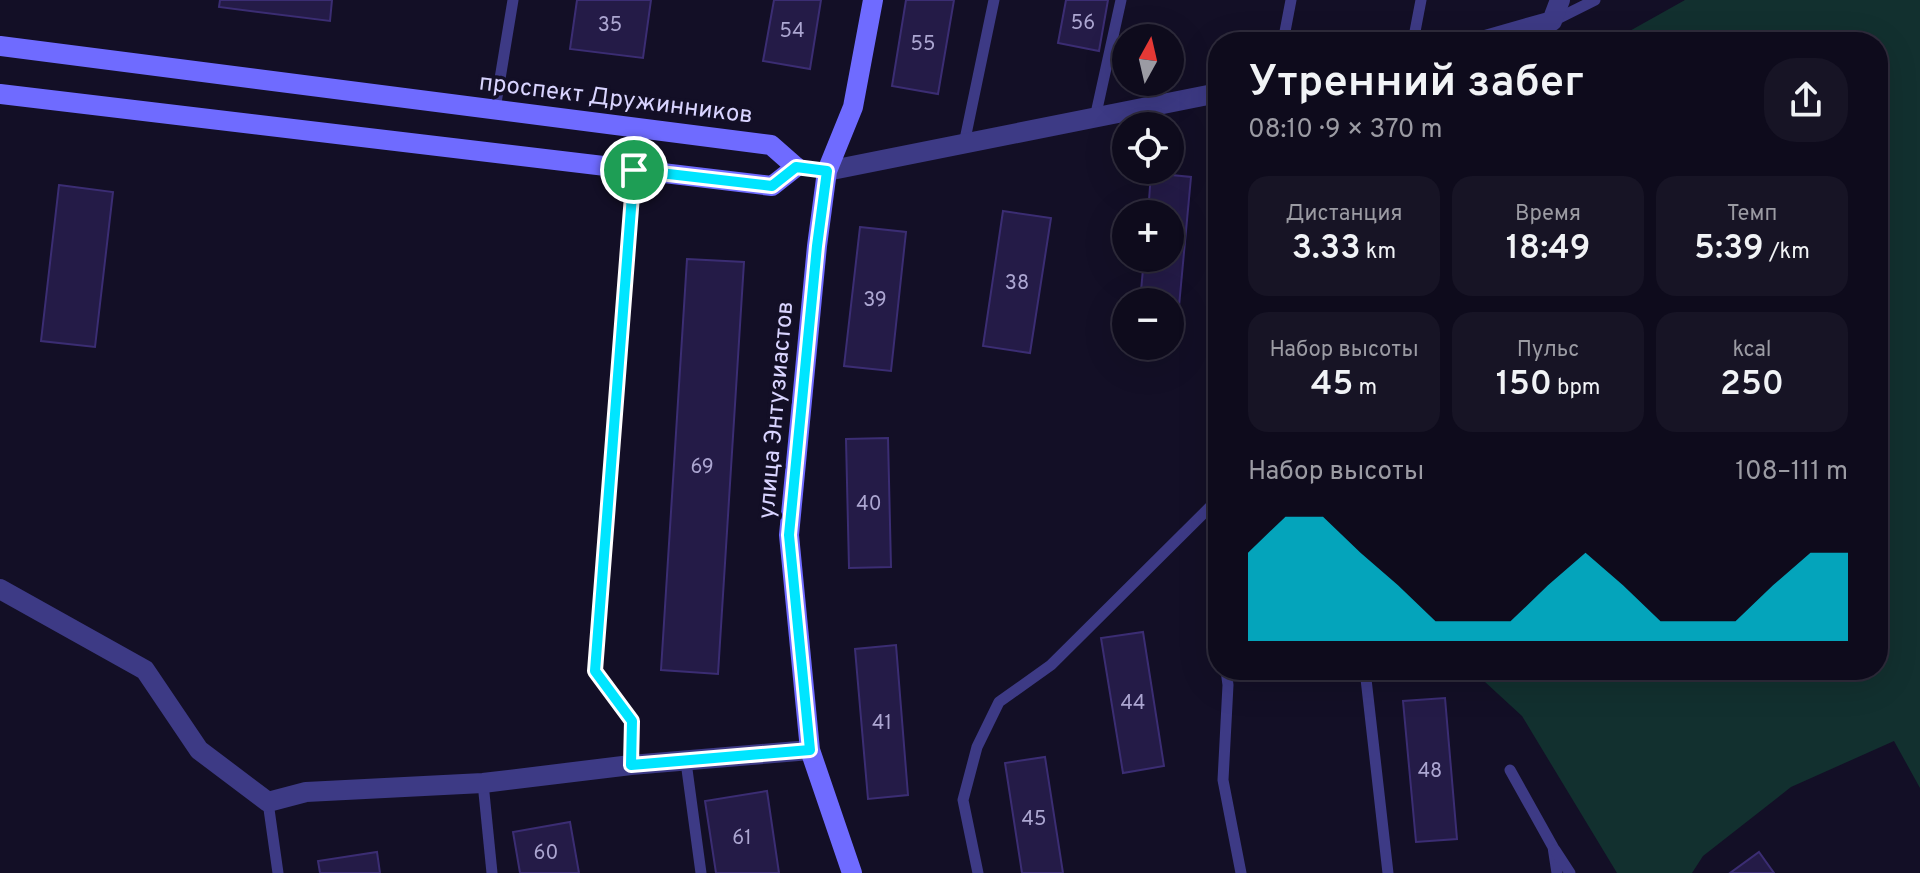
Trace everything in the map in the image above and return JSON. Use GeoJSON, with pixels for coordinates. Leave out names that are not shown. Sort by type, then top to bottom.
{"type":"FeatureCollection","features":[{"type":"Feature","properties":{"kind":"street","name":"улица Энтузиастов"},"geometry":{"type":"LineString","coordinates":[[852,873],[810,750],[789,535],[827,171],[853,107],[873,0]]}},
{"type":"Feature","properties":{"kind":"street"},"geometry":{"type":"LineString","coordinates":[[1533,32],[1552,21],[1560,0]]}},
{"type":"Feature","properties":{"kind":"street","name":"проспект Дружинников"},"geometry":{"type":"LineString","coordinates":[[0,46],[771,145],[796,167]]}},
{"type":"Feature","properties":{"kind":"street"},"geometry":{"type":"LineString","coordinates":[[0,94],[772,186],[796,167],[827,171],[1208,95]]}},
{"type":"Feature","properties":{"kind":"street"},"geometry":{"type":"LineString","coordinates":[[0,589],[145,670],[199,750],[268,802],[306,792],[483,783],[631,765],[810,750]]}},
{"type":"Feature","properties":{"kind":"lane"},"geometry":{"type":"LineString","coordinates":[[495,109],[513,0]]}},
{"type":"Feature","properties":{"kind":"lane"},"geometry":{"type":"LineString","coordinates":[[964,144],[994,0]]}},
{"type":"Feature","properties":{"kind":"lane"},"geometry":{"type":"LineString","coordinates":[[1095,118],[1121,0]]}},
{"type":"Feature","properties":{"kind":"lane"},"geometry":{"type":"LineString","coordinates":[[1285,32],[1291,0]]}},
{"type":"Feature","properties":{"kind":"lane"},"geometry":{"type":"LineString","coordinates":[[1415,32],[1421,0]]}},
{"type":"Feature","properties":{"kind":"lane"},"geometry":{"type":"LineString","coordinates":[[1552,21],[1595,0]]}},
{"type":"Feature","properties":{"kind":"lane"},"geometry":{"type":"LineString","coordinates":[[631,765],[632,721],[595,671],[634,170]]}},
{"type":"Feature","properties":{"kind":"lane"},"geometry":{"type":"LineString","coordinates":[[978,873],[963,800],[977,747],[999,702],[1051,665],[1208,509]]}},
{"type":"Feature","properties":{"kind":"lane"},"geometry":{"type":"LineString","coordinates":[[1227,680],[1223,780],[1241,873]]}},
{"type":"Feature","properties":{"kind":"lane"},"geometry":{"type":"LineString","coordinates":[[1366,680],[1388,873]]}},
{"type":"Feature","properties":{"kind":"lane"},"geometry":{"type":"LineString","coordinates":[[686,762],[701,873]]}},
{"type":"Feature","properties":{"kind":"lane"},"geometry":{"type":"LineString","coordinates":[[1510,770],[1570,873]]}},
{"type":"Feature","properties":{"kind":"lane"},"geometry":{"type":"LineString","coordinates":[[483,783],[492,873]]}},
{"type":"Feature","properties":{"kind":"lane"},"geometry":{"type":"LineString","coordinates":[[268,802],[278,873]]}},
{"type":"Feature","properties":{"kind":"lane"},"geometry":{"type":"LineString","coordinates":[[1553,847],[1557,873]]}},
{"type":"Feature","properties":{"kind":"green space"},"geometry":{"type":"Polygon","coordinates":[[[1685,0],[1920,0],[1920,788],[1894,741],[1791,787],[1703,856],[1692,873],[1617,873],[1522,716],[1483,680],[1888,680],[1888,32],[1628,32],[1685,0]]]}},
{"type":"Feature","properties":{"kind":"building"},"geometry":{"type":"Polygon","coordinates":[[[220,0],[332,0],[330,21],[219,7],[220,0]]]}},
{"type":"Feature","properties":{"kind":"building"},"geometry":{"type":"Polygon","coordinates":[[[577,0],[651,0],[643,58],[570,49],[577,0]]]}},
{"type":"Feature","properties":{"kind":"building"},"geometry":{"type":"Polygon","coordinates":[[[774,0],[821,0],[810,69],[763,61],[774,0]]]}},
{"type":"Feature","properties":{"kind":"building"},"geometry":{"type":"Polygon","coordinates":[[[906,0],[954,0],[938,94],[892,86],[906,0]]]}},
{"type":"Feature","properties":{"kind":"building"},"geometry":{"type":"Polygon","coordinates":[[[1066,0],[1108,0],[1099,51],[1058,43],[1066,0]]]}},
{"type":"Feature","properties":{"kind":"building"},"geometry":{"type":"Polygon","coordinates":[[[1184,176],[1191,177],[1184,252],[1184,200],[1149,200],[1150,184],[1184,184],[1184,176]]]}},
{"type":"Feature","properties":{"kind":"building"},"geometry":{"type":"Polygon","coordinates":[[[59,185],[113,192],[95,347],[41,341],[59,185]]]}},
{"type":"Feature","properties":{"kind":"building"},"geometry":{"type":"Polygon","coordinates":[[[1003,211],[1051,218],[1030,353],[983,346],[1003,211]]]}},
{"type":"Feature","properties":{"kind":"building"},"geometry":{"type":"Polygon","coordinates":[[[860,227],[906,232],[891,371],[844,366],[860,227]]]}},
{"type":"Feature","properties":{"kind":"building"},"geometry":{"type":"Polygon","coordinates":[[[687,259],[744,262],[718,674],[661,670],[687,259]]]}},
{"type":"Feature","properties":{"kind":"building"},"geometry":{"type":"Polygon","coordinates":[[[1143,272],[1182,272],[1181,288],[1141,288],[1143,272]]]}},
{"type":"Feature","properties":{"kind":"building"},"geometry":{"type":"Polygon","coordinates":[[[888,438],[891,567],[849,568],[846,439],[888,438]]]}},
{"type":"Feature","properties":{"kind":"building"},"geometry":{"type":"Polygon","coordinates":[[[1143,632],[1164,766],[1123,773],[1101,638],[1143,632]]]}},
{"type":"Feature","properties":{"kind":"building"},"geometry":{"type":"Polygon","coordinates":[[[896,645],[908,795],[868,799],[855,649],[896,645]]]}},
{"type":"Feature","properties":{"kind":"building"},"geometry":{"type":"Polygon","coordinates":[[[1445,698],[1457,839],[1416,842],[1403,701],[1445,698]]]}},
{"type":"Feature","properties":{"kind":"building"},"geometry":{"type":"Polygon","coordinates":[[[1045,757],[1063,873],[1022,873],[1005,763],[1045,757]]]}},
{"type":"Feature","properties":{"kind":"building"},"geometry":{"type":"Polygon","coordinates":[[[767,791],[779,873],[716,873],[705,801],[767,791]]]}},
{"type":"Feature","properties":{"kind":"building"},"geometry":{"type":"Polygon","coordinates":[[[570,822],[579,873],[520,873],[513,832],[570,822]]]}},
{"type":"Feature","properties":{"kind":"building"},"geometry":{"type":"Polygon","coordinates":[[[377,852],[380,873],[320,873],[318,861],[377,852]]]}},
{"type":"Feature","properties":{"kind":"building"},"geometry":{"type":"Polygon","coordinates":[[[1759,852],[1774,873],[1730,873],[1759,852]]]}},
{"type":"Feature","properties":{"kind":"route"},"geometry":{"type":"LineString","coordinates":[[796,167],[827,171],[789,535],[810,750],[631,765],[632,721],[595,671],[634,170],[772,186],[796,167]]}}]}
